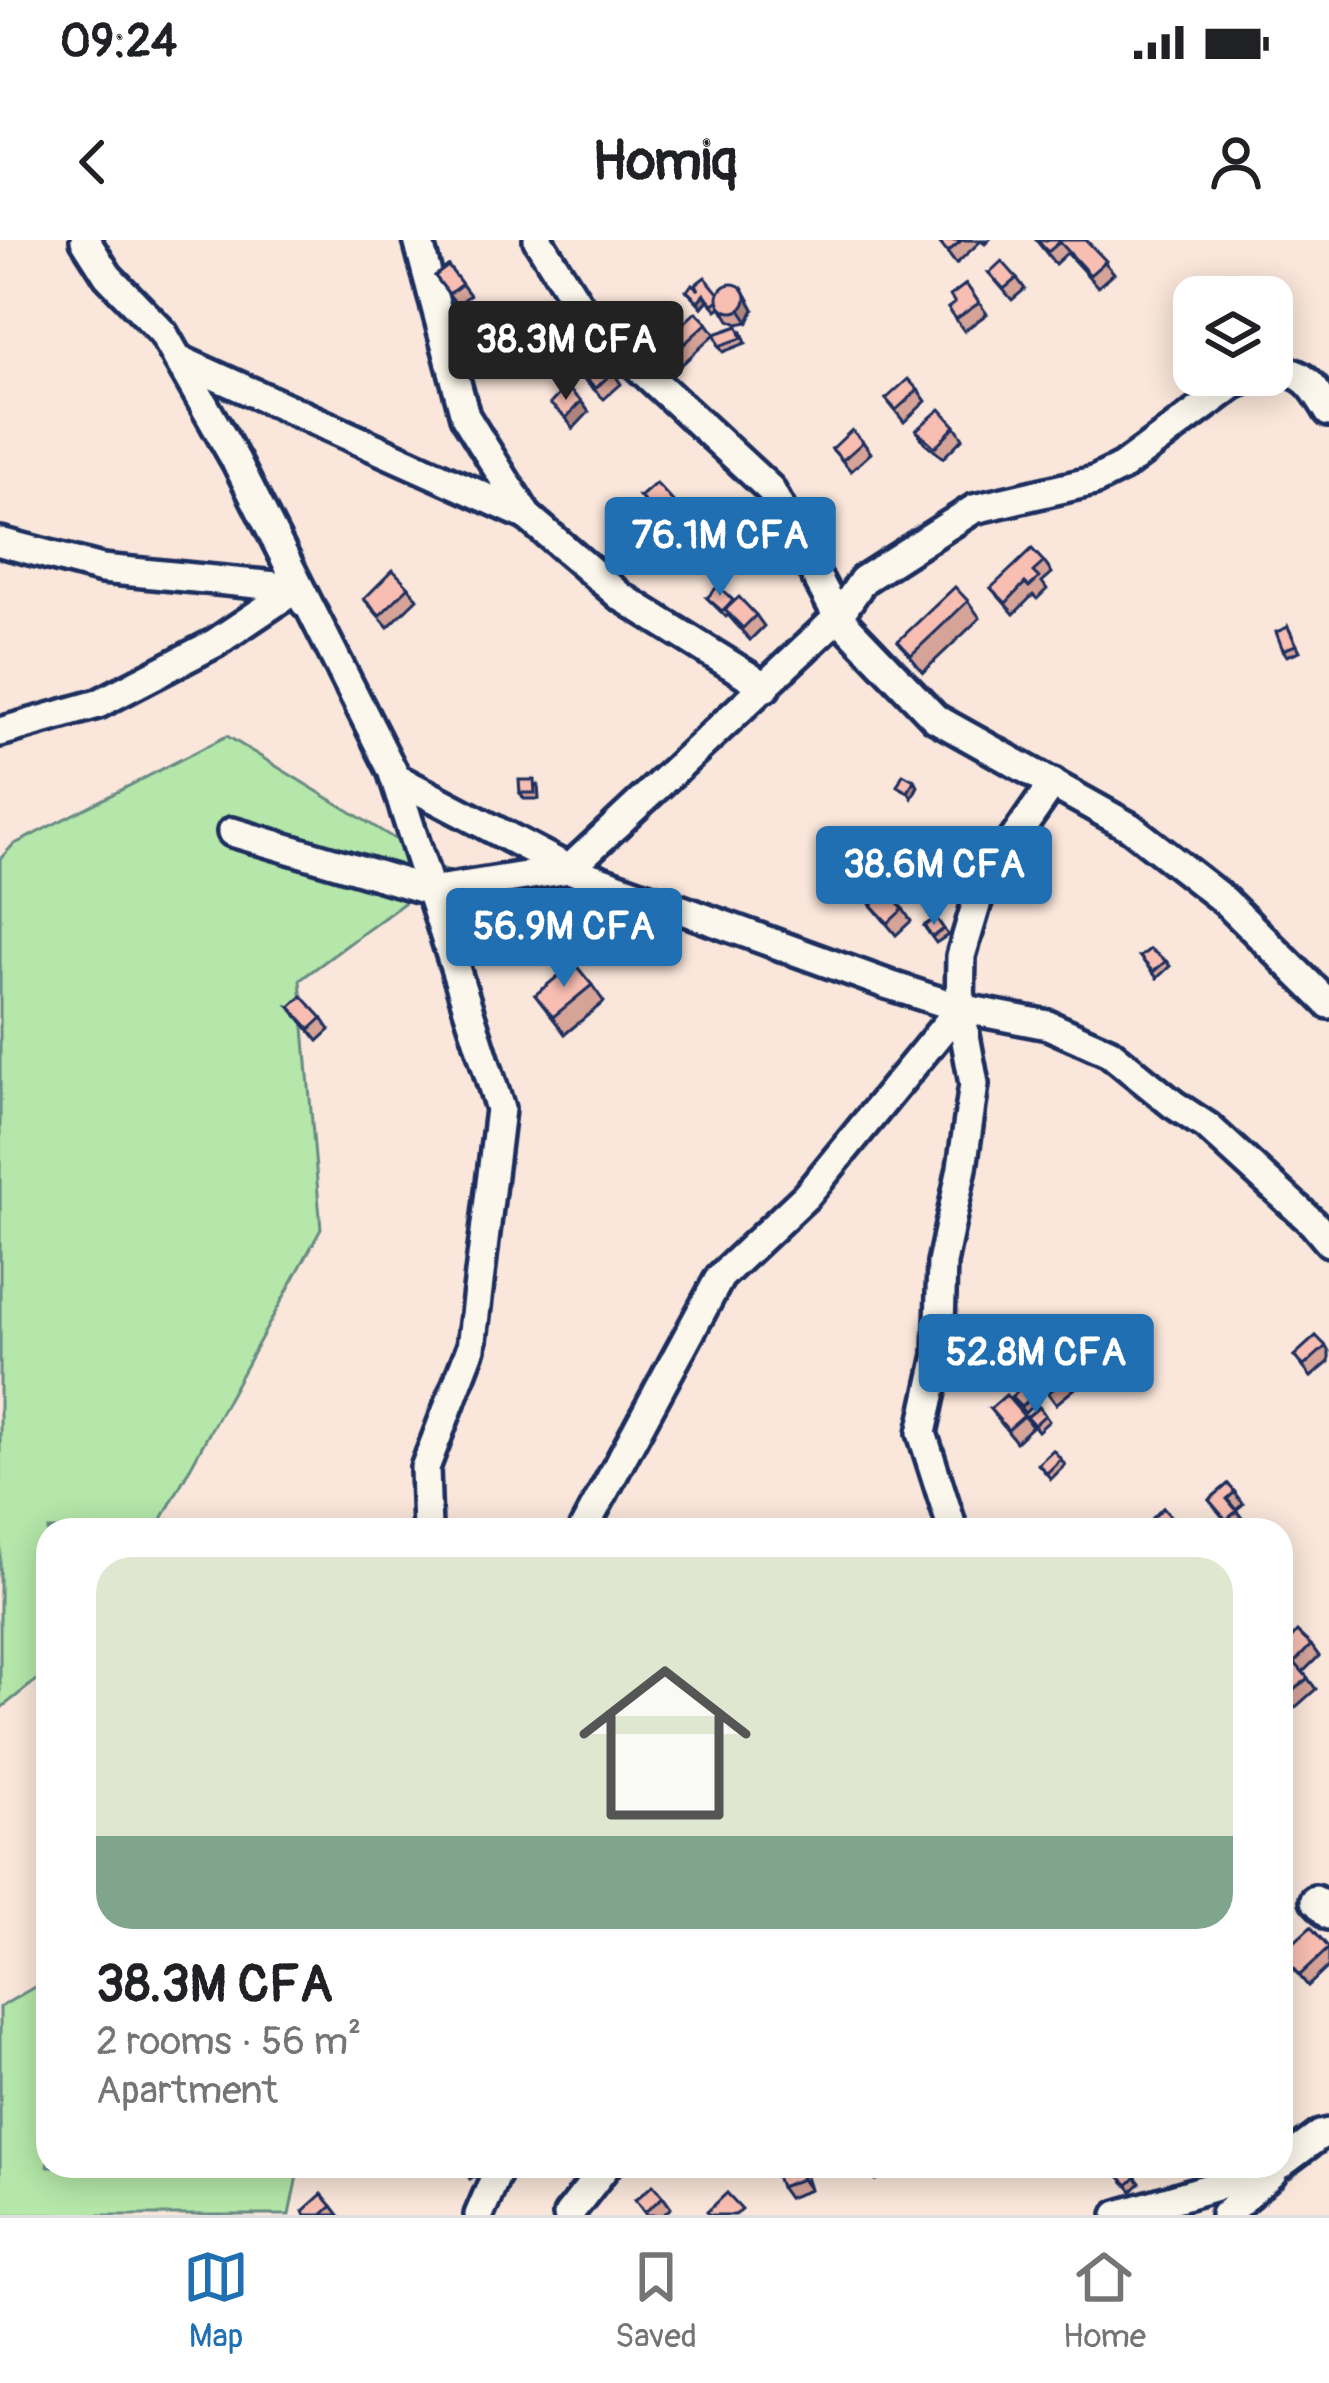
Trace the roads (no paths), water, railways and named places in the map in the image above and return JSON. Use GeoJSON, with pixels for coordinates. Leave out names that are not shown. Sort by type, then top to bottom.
{"type":"FeatureCollection","features":[{"type":"Feature","properties":{"kind":"street"},"geometry":{"type":"LineString","coordinates":[[85,240],[109,276],[163,333],[236,461],[396,778],[500,1109],[471,1348],[425,1468],[427,1518]]}},
{"type":"Feature","properties":{"kind":"street"},"geometry":{"type":"LineString","coordinates":[[418,240],[465,416],[527,516]]}},
{"type":"Feature","properties":{"kind":"street"},"geometry":{"type":"LineString","coordinates":[[538,240],[588,320],[770,488],[838,617],[935,718],[1130,826],[1225,902],[1329,1004]]}},
{"type":"Feature","properties":{"kind":"street"},"geometry":{"type":"LineString","coordinates":[[1309,379],[1329,358]]}},
{"type":"Feature","properties":{"kind":"street"},"geometry":{"type":"LineString","coordinates":[[178,359],[527,516],[620,596],[766,687]]}},
{"type":"Feature","properties":{"kind":"street"},"geometry":{"type":"LineString","coordinates":[[1293,372],[1309,379],[1329,412]]}},
{"type":"Feature","properties":{"kind":"street"},"geometry":{"type":"LineString","coordinates":[[232,832],[431,891],[569,869],[838,617],[863,580],[974,509],[1094,481],[1122,467],[1218,396]]}},
{"type":"Feature","properties":{"kind":"street"},"geometry":{"type":"LineString","coordinates":[[0,542],[102,569],[297,588]]}},
{"type":"Feature","properties":{"kind":"street"},"geometry":{"type":"LineString","coordinates":[[297,588],[396,778],[569,869],[960,1008],[1048,1025],[1108,1052],[1208,1127],[1328,1240]]}},
{"type":"Feature","properties":{"kind":"street"},"geometry":{"type":"LineString","coordinates":[[0,732],[98,704],[215,643],[297,588]]}},
{"type":"Feature","properties":{"kind":"street"},"geometry":{"type":"LineString","coordinates":[[949,1518],[922,1433],[939,1355],[942,1263],[974,1084],[960,1008],[961,956],[982,885],[1053,784]]}},
{"type":"Feature","properties":{"kind":"street"},"geometry":{"type":"LineString","coordinates":[[590,1518],[720,1277],[806,1196],[960,1008]]}},
{"type":"Feature","properties":{"kind":"street"},"geometry":{"type":"LineString","coordinates":[[1293,2154],[1329,2133]]}},
{"type":"Feature","properties":{"kind":"street"},"geometry":{"type":"LineString","coordinates":[[479,2215],[495,2178]]}},
{"type":"Feature","properties":{"kind":"street"},"geometry":{"type":"LineString","coordinates":[[568,2215],[597,2178]]}},
{"type":"Feature","properties":{"kind":"street"},"geometry":{"type":"LineString","coordinates":[[1118,2215],[1243,2178]]}},
{"type":"Feature","properties":{"kind":"street"},"geometry":{"type":"LineString","coordinates":[[1225,2215],[1263,2178]]}}]}
